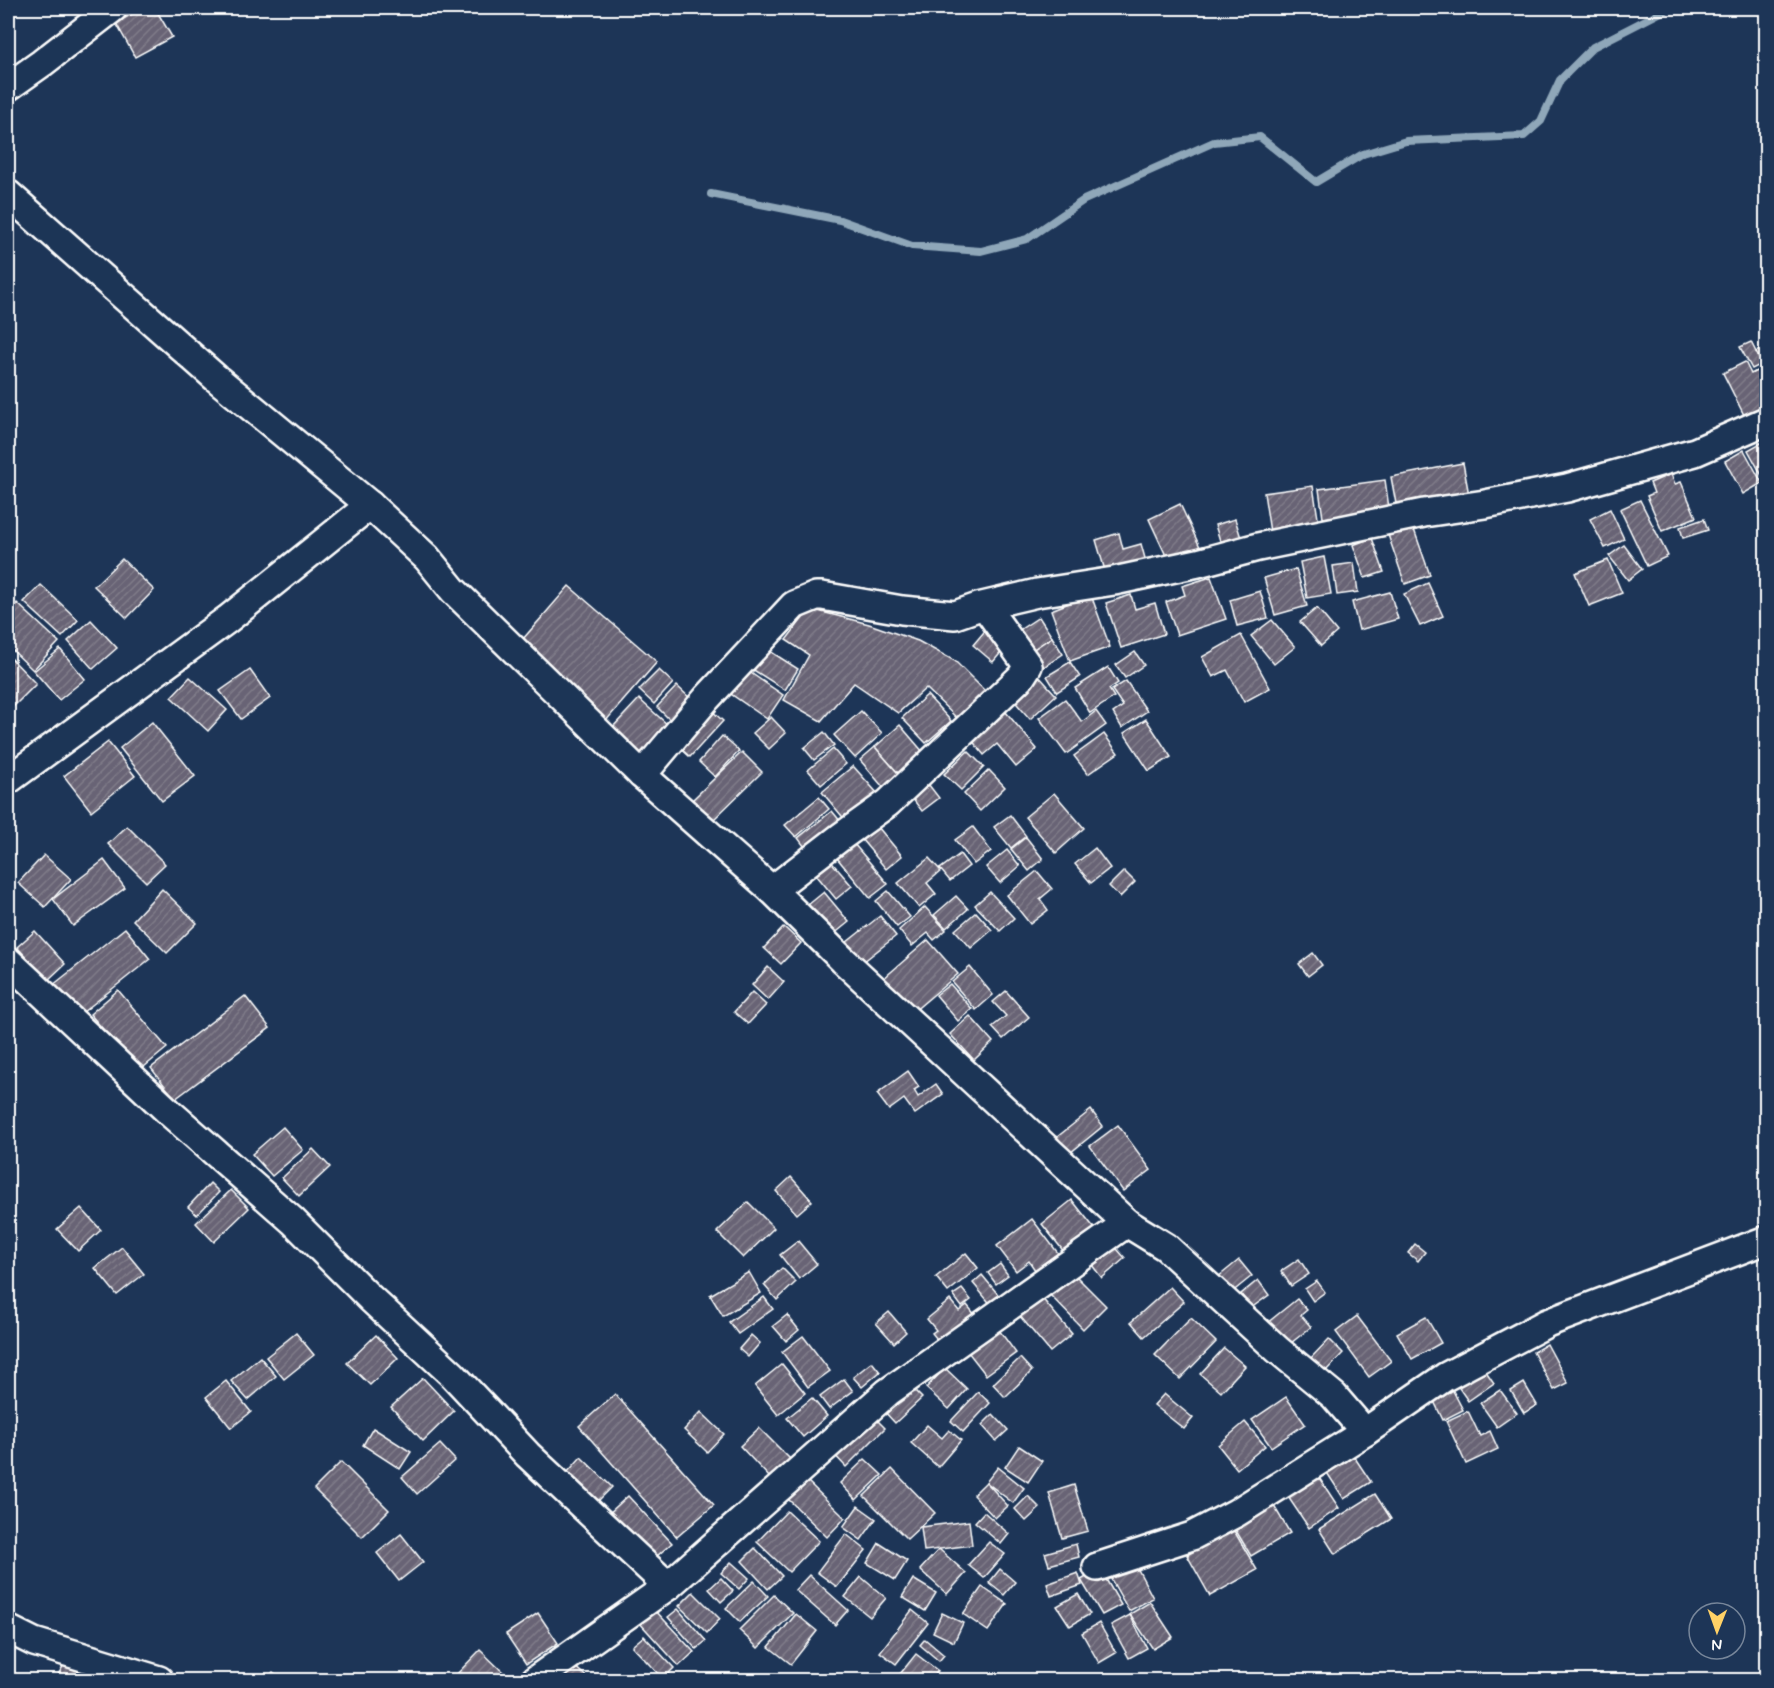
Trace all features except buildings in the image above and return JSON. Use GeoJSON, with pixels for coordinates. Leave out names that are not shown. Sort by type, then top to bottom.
{"type":"FeatureCollection","features":[{"type":"Feature","properties":{"kind":"street"},"geometry":{"type":"LineString","coordinates":[[8,87],[113,8]]}},
{"type":"Feature","properties":{"kind":"street"},"geometry":{"type":"LineString","coordinates":[[8,194],[216,378],[370,505],[427,558],[453,590],[642,775],[772,890],[843,960],[1127,1223],[1166,1247],[1278,1350],[1334,1396],[1365,1432]]}},
{"type":"Feature","properties":{"kind":"street"},"geometry":{"type":"LineString","coordinates":[[642,775],[707,698],[795,605],[816,596],[902,610],[955,615],[1037,593],[1114,581],[1258,547],[1424,513],[1567,488],[1695,452],[1767,421]]}},
{"type":"Feature","properties":{"kind":"street"},"geometry":{"type":"LineString","coordinates":[[8,780],[228,619],[370,505]]}},
{"type":"Feature","properties":{"kind":"street"},"geometry":{"type":"LineString","coordinates":[[772,890],[888,803],[1021,677],[1028,666],[985,606]]}},
{"type":"Feature","properties":{"kind":"street"},"geometry":{"type":"LineString","coordinates":[[8,962],[169,1112],[293,1221],[370,1298],[453,1375],[528,1455],[668,1586]]}},
{"type":"Feature","properties":{"kind":"street"},"geometry":{"type":"LineString","coordinates":[[535,1680],[668,1586],[888,1392],[1127,1223]]}},
{"type":"Feature","properties":{"kind":"street"},"geometry":{"type":"LineString","coordinates":[[1097,1567],[1192,1536],[1236,1513],[1365,1432],[1445,1377],[1547,1323],[1767,1240]]}},
{"type":"Feature","properties":{"kind":"street"},"geometry":{"type":"LineString","coordinates":[[8,1629],[34,1642],[159,1680]]}},
{"type":"Feature","properties":{"kind":"waterway"},"geometry":{"type":"LineString","coordinates":[[711,194],[840,220],[912,246],[981,251],[1027,239],[1084,200],[1214,142],[1260,137],[1316,182],[1363,154],[1406,141],[1524,136],[1541,121],[1560,80],[1593,47],[1669,8]]}}]}
